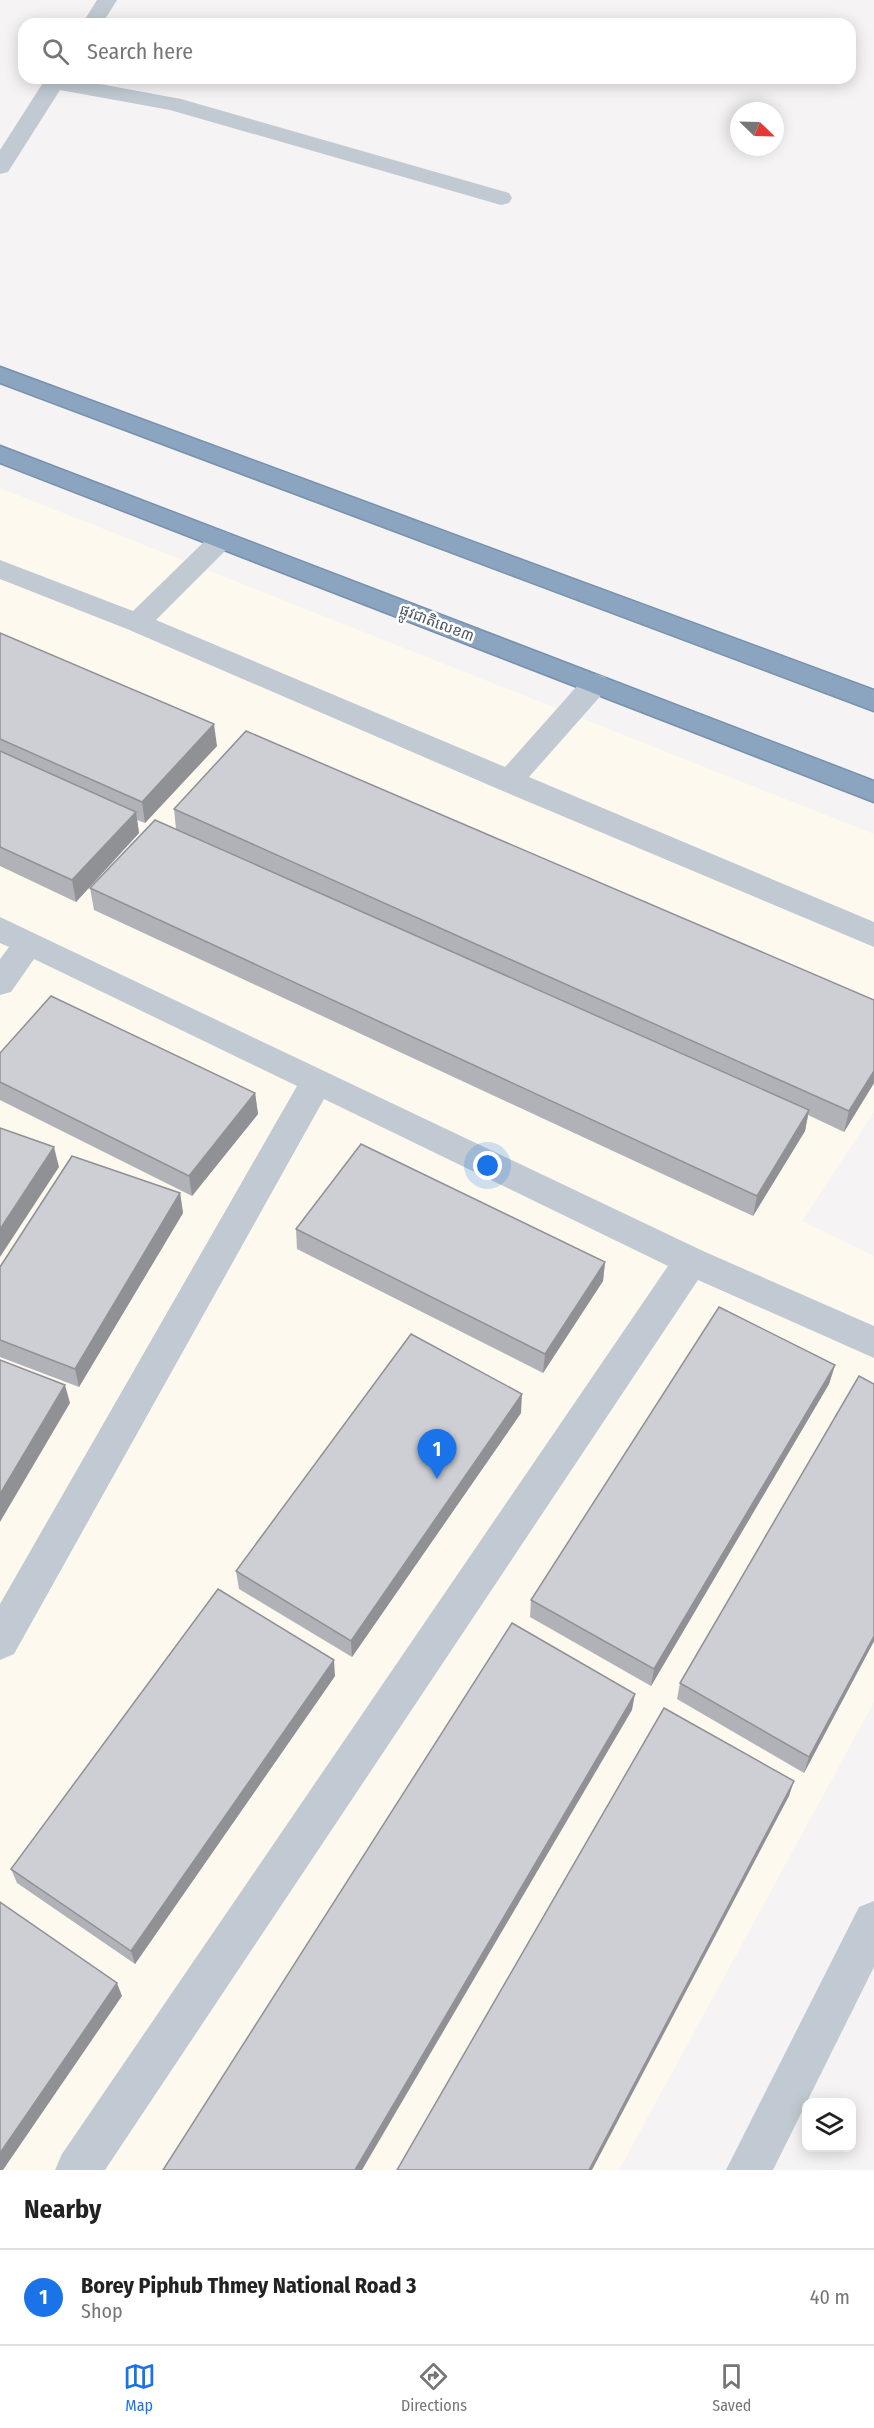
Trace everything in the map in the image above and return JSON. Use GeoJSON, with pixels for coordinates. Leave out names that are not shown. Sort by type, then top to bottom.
{"type":"FeatureCollection","features":[{"type":"Feature","properties":{"kind":"highway"},"geometry":{"type":"LineString","coordinates":[[0,374],[874,701]]}},
{"type":"Feature","properties":{"kind":"highway","name":"ផ្លូវជាតិលេខ៣"},"geometry":{"type":"LineString","coordinates":[[0,454],[874,792]]}},
{"type":"Feature","properties":{"kind":"street"},"geometry":{"type":"LineString","coordinates":[[96,18],[107,0]]}},
{"type":"Feature","properties":{"kind":"street"},"geometry":{"type":"LineString","coordinates":[[0,167],[52,84]]}},
{"type":"Feature","properties":{"kind":"street"},"geometry":{"type":"LineString","coordinates":[[75,84],[173,104],[501,198]]}},
{"type":"Feature","properties":{"kind":"street"},"geometry":{"type":"LineString","coordinates":[[137,623],[221,540]]}},
{"type":"Feature","properties":{"kind":"street"},"geometry":{"type":"LineString","coordinates":[[0,569],[137,623],[874,935]]}},
{"type":"Feature","properties":{"kind":"street"},"geometry":{"type":"LineString","coordinates":[[508,782],[595,684]]}},
{"type":"Feature","properties":{"kind":"street"},"geometry":{"type":"LineString","coordinates":[[0,983],[14,936],[691,1261],[872,1337]]}},
{"type":"Feature","properties":{"kind":"street"},"geometry":{"type":"LineString","coordinates":[[0,1641],[317,1082]]}},
{"type":"Feature","properties":{"kind":"street"},"geometry":{"type":"LineString","coordinates":[[78,2170],[691,1261]]}},
{"type":"Feature","properties":{"kind":"street"},"geometry":{"type":"LineString","coordinates":[[749,2170],[874,1922]]}},
{"type":"Feature","properties":{"kind":"shaded area"},"geometry":{"type":"Polygon","coordinates":[[[0,488],[874,834],[874,1112],[802,1221],[874,1256],[874,1702],[619,2170],[0,2170],[0,488]]]}},
{"type":"Feature","properties":{"kind":"building"},"geometry":{"type":"Polygon","coordinates":[[[0,633],[214,724],[142,802],[0,739],[0,633]]]}},
{"type":"Feature","properties":{"kind":"building"},"geometry":{"type":"Polygon","coordinates":[[[246,731],[874,1000],[874,1071],[849,1111],[174,809],[246,731]]]}},
{"type":"Feature","properties":{"kind":"building"},"geometry":{"type":"Polygon","coordinates":[[[0,751],[136,812],[72,880],[0,847],[0,751]]]}},
{"type":"Feature","properties":{"kind":"building"},"geometry":{"type":"Polygon","coordinates":[[[155,820],[809,1110],[757,1196],[90,888],[155,820]]]}},
{"type":"Feature","properties":{"kind":"building"},"geometry":{"type":"Polygon","coordinates":[[[51,996],[255,1093],[189,1176],[0,1082],[0,1053],[51,996]]]}},
{"type":"Feature","properties":{"kind":"building"},"geometry":{"type":"Polygon","coordinates":[[[0,1128],[54,1147],[0,1229],[0,1128]]]}},
{"type":"Feature","properties":{"kind":"building"},"geometry":{"type":"Polygon","coordinates":[[[361,1144],[605,1262],[545,1354],[296,1229],[361,1144]]]}},
{"type":"Feature","properties":{"kind":"building"},"geometry":{"type":"Polygon","coordinates":[[[72,1156],[180,1193],[75,1369],[0,1340],[0,1267],[72,1156]]]}},
{"type":"Feature","properties":{"kind":"building"},"geometry":{"type":"Polygon","coordinates":[[[719,1307],[835,1365],[654,1669],[531,1600],[719,1307]]]}},
{"type":"Feature","properties":{"kind":"building"},"geometry":{"type":"Polygon","coordinates":[[[411,1334],[522,1394],[351,1641],[236,1571],[411,1334]]]}},
{"type":"Feature","properties":{"kind":"building"},"geometry":{"type":"Polygon","coordinates":[[[0,1360],[65,1385],[0,1494],[0,1360]]]}},
{"type":"Feature","properties":{"kind":"building"},"geometry":{"type":"Polygon","coordinates":[[[859,1376],[874,1384],[874,1636],[809,1757],[680,1683],[859,1376]]]}},
{"type":"Feature","properties":{"kind":"building"},"geometry":{"type":"Polygon","coordinates":[[[218,1589],[334,1660],[131,1951],[11,1869],[218,1589]]]}},
{"type":"Feature","properties":{"kind":"building"},"geometry":{"type":"Polygon","coordinates":[[[512,1623],[635,1694],[355,2170],[163,2170],[512,1623]]]}},
{"type":"Feature","properties":{"kind":"building"},"geometry":{"type":"Polygon","coordinates":[[[664,1708],[794,1781],[589,2170],[397,2170],[664,1708]]]}},
{"type":"Feature","properties":{"kind":"building"},"geometry":{"type":"Polygon","coordinates":[[[0,1902],[117,1983],[0,2153],[0,1902]]]}},
{"type":"Feature","properties":{"kind":"place","name":"Borey Piphub Thmey National Road 3"},"geometry":{"type":"Point","coordinates":[437,1479]}}]}
